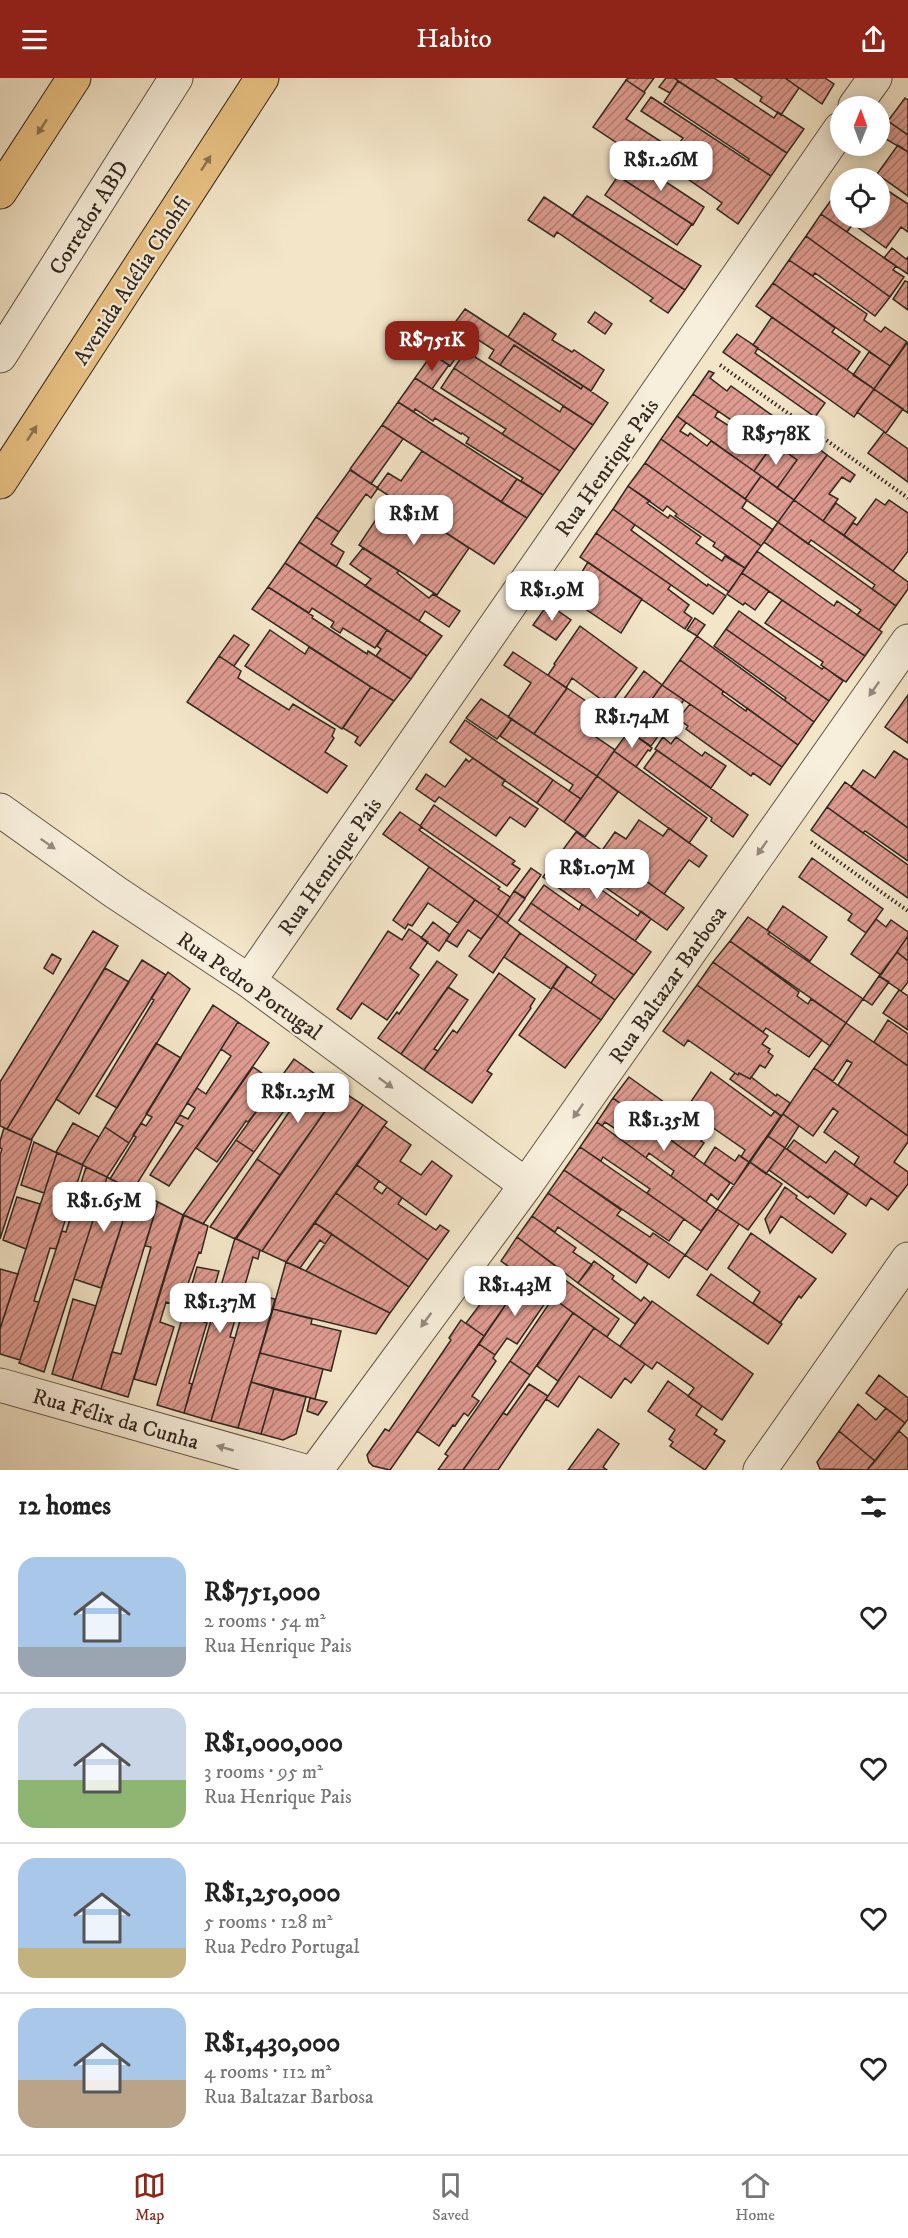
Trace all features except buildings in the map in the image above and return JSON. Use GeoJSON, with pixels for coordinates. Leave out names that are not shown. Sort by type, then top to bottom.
{"type":"FeatureCollection","features":[{"type":"Feature","properties":{"kind":"highway"},"geometry":{"type":"LineString","coordinates":[[0,192],[74,78]]}},
{"type":"Feature","properties":{"kind":"highway","name":"Avenida Adélia Chohfi"},"geometry":{"type":"LineString","coordinates":[[0,482],[262,78]]}},
{"type":"Feature","properties":{"kind":"street","name":"Corredor ABD"},"geometry":{"type":"LineString","coordinates":[[0,356],[176,78]]}},
{"type":"Feature","properties":{"kind":"street"},"geometry":{"type":"LineString","coordinates":[[862,96],[875,78]]}},
{"type":"Feature","properties":{"kind":"street","name":"Rua Henrique Pais"},"geometry":{"type":"LineString","coordinates":[[249,981],[830,143]]}},
{"type":"Feature","properties":{"kind":"street","name":"Rua Baltazar Barbosa"},"geometry":{"type":"LineString","coordinates":[[316,1470],[526,1185],[908,641]]}},
{"type":"Feature","properties":{"kind":"street","name":"Rua Pedro Portugal"},"geometry":{"type":"LineString","coordinates":[[0,810],[115,892],[249,981],[526,1185]]}},
{"type":"Feature","properties":{"kind":"street"},"geometry":{"type":"LineString","coordinates":[[761,1470],[908,1259]]}},
{"type":"Feature","properties":{"kind":"street","name":"Rua Félix da Cunha"},"geometry":{"type":"LineString","coordinates":[[0,1385],[301,1470]]}},
{"type":"Feature","properties":{"kind":"path"},"geometry":{"type":"LineString","coordinates":[[691,345],[908,498]]}},
{"type":"Feature","properties":{"kind":"path"},"geometry":{"type":"LineString","coordinates":[[781,821],[908,911]]}}]}
